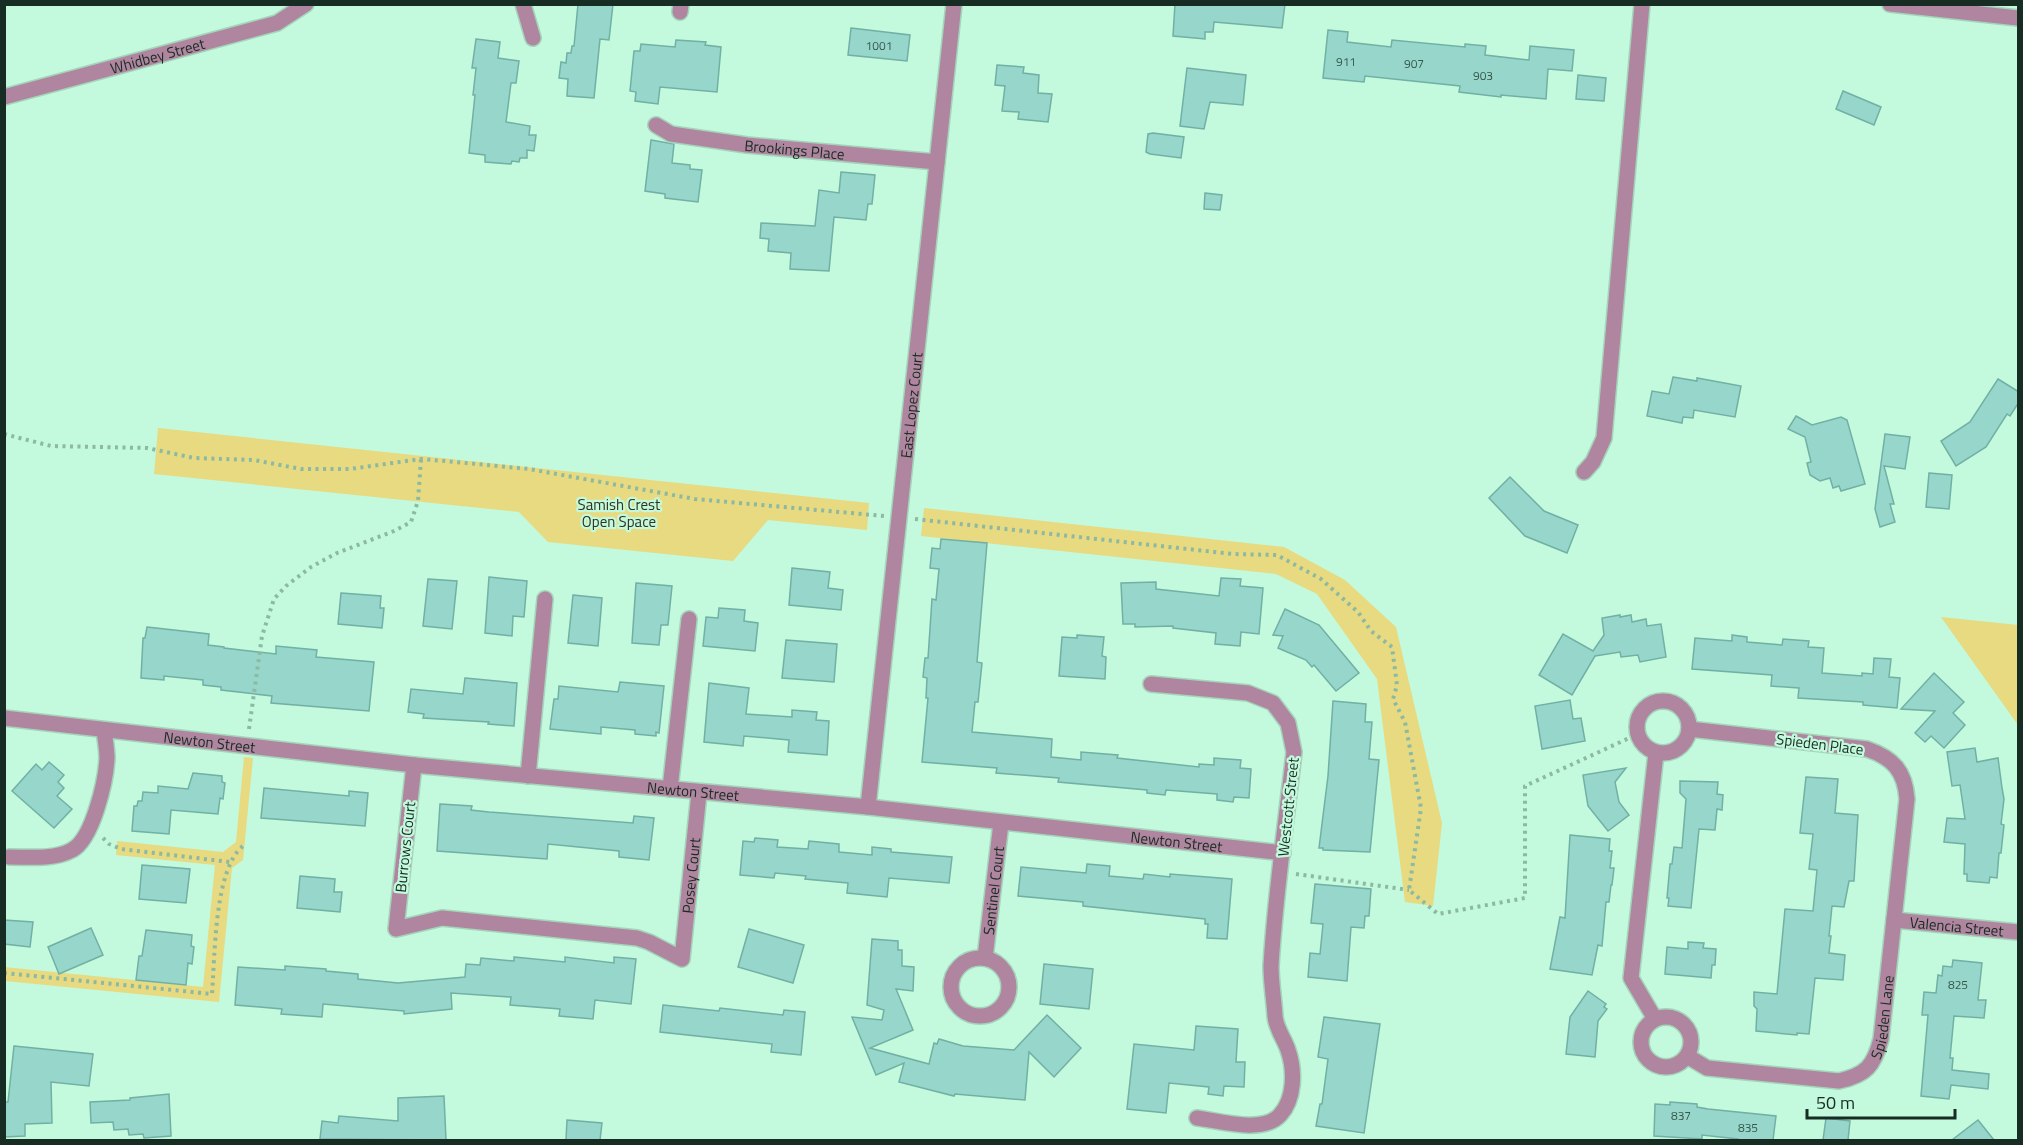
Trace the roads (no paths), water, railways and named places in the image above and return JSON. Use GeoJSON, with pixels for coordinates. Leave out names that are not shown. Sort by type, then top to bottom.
{"type":"FeatureCollection","features":[{"type":"Feature","properties":{"kind":"street","name":"Whidbey Street"},"geometry":{"type":"LineString","coordinates":[[4,97],[277,23],[306,4]]}},
{"type":"Feature","properties":{"kind":"street"},"geometry":{"type":"LineString","coordinates":[[522,4],[533,38]]}},
{"type":"Feature","properties":{"kind":"street","name":"East Lopez Court"},"geometry":{"type":"LineString","coordinates":[[868,807],[954,4]]}},
{"type":"Feature","properties":{"kind":"street"},"geometry":{"type":"LineString","coordinates":[[1584,472],[1593,462],[1604,438],[1642,4]]}},
{"type":"Feature","properties":{"kind":"street"},"geometry":{"type":"LineString","coordinates":[[1890,4],[2019,18]]}},
{"type":"Feature","properties":{"kind":"street","name":"Brookings Place"},"geometry":{"type":"LineString","coordinates":[[656,125],[671,134],[747,145],[937,162]]}},
{"type":"Feature","properties":{"kind":"street"},"geometry":{"type":"LineString","coordinates":[[528,776],[545,599]]}},
{"type":"Feature","properties":{"kind":"street"},"geometry":{"type":"LineString","coordinates":[[670,789],[689,619]]}},
{"type":"Feature","properties":{"kind":"street","name":"Westcott Street"},"geometry":{"type":"LineString","coordinates":[[1151,684],[1248,693],[1273,703],[1288,723],[1294,752],[1271,968],[1275,1018],[1292,1067],[1289,1101],[1280,1115],[1272,1122],[1257,1126],[1197,1118]]}},
{"type":"Feature","properties":{"kind":"street"},"geometry":{"type":"LineString","coordinates":[[1666,701],[1676,704],[1683,710],[1688,719],[1689,729],[1680,747],[1671,752],[1656,753],[1643,744],[1638,734],[1637,724],[1640,714],[1647,706],[1666,701]]}},
{"type":"Feature","properties":{"kind":"street","name":"Newton Street"},"geometry":{"type":"LineString","coordinates":[[4,718],[414,765],[868,807],[1283,853]]}},
{"type":"Feature","properties":{"kind":"street","name":"Spieden Place"},"geometry":{"type":"LineString","coordinates":[[1689,729],[1867,749],[1880,753],[1892,761],[1906,783],[1907,799],[1894,920]]}},
{"type":"Feature","properties":{"kind":"street"},"geometry":{"type":"LineString","coordinates":[[9,857],[44,858],[74,850],[91,828],[98,806],[107,758],[104,730]]}},
{"type":"Feature","properties":{"kind":"street"},"geometry":{"type":"LineString","coordinates":[[1655,1018],[1631,978],[1656,753]]}},
{"type":"Feature","properties":{"kind":"street","name":"Burrows Court"},"geometry":{"type":"LineString","coordinates":[[414,765],[396,929],[442,918],[637,938],[682,959]]}},
{"type":"Feature","properties":{"kind":"street","name":"Posey Court"},"geometry":{"type":"LineString","coordinates":[[682,959],[699,792]]}},
{"type":"Feature","properties":{"kind":"street","name":"Sentinel Court"},"geometry":{"type":"LineString","coordinates":[[985,958],[1001,823]]}},
{"type":"Feature","properties":{"kind":"street","name":"Valencia Street"},"geometry":{"type":"LineString","coordinates":[[1894,920],[2019,932]]}},
{"type":"Feature","properties":{"kind":"street","name":"Spieden Lane"},"geometry":{"type":"LineString","coordinates":[[1687,1056],[1707,1068],[1839,1081],[1854,1077],[1869,1068],[1877,1054],[1881,1039],[1894,920]]}},
{"type":"Feature","properties":{"kind":"street"},"geometry":{"type":"LineString","coordinates":[[1669,1016],[1679,1020],[1691,1035],[1691,1046],[1687,1056],[1672,1067],[1662,1068],[1653,1064],[1646,1058],[1641,1048],[1640,1039],[1644,1029],[1655,1018],[1669,1016]]}},
{"type":"Feature","properties":{"kind":"park label","name":"Samish Crest Open Space"},"geometry":{"type":"Point","coordinates":[619,512]}}]}
